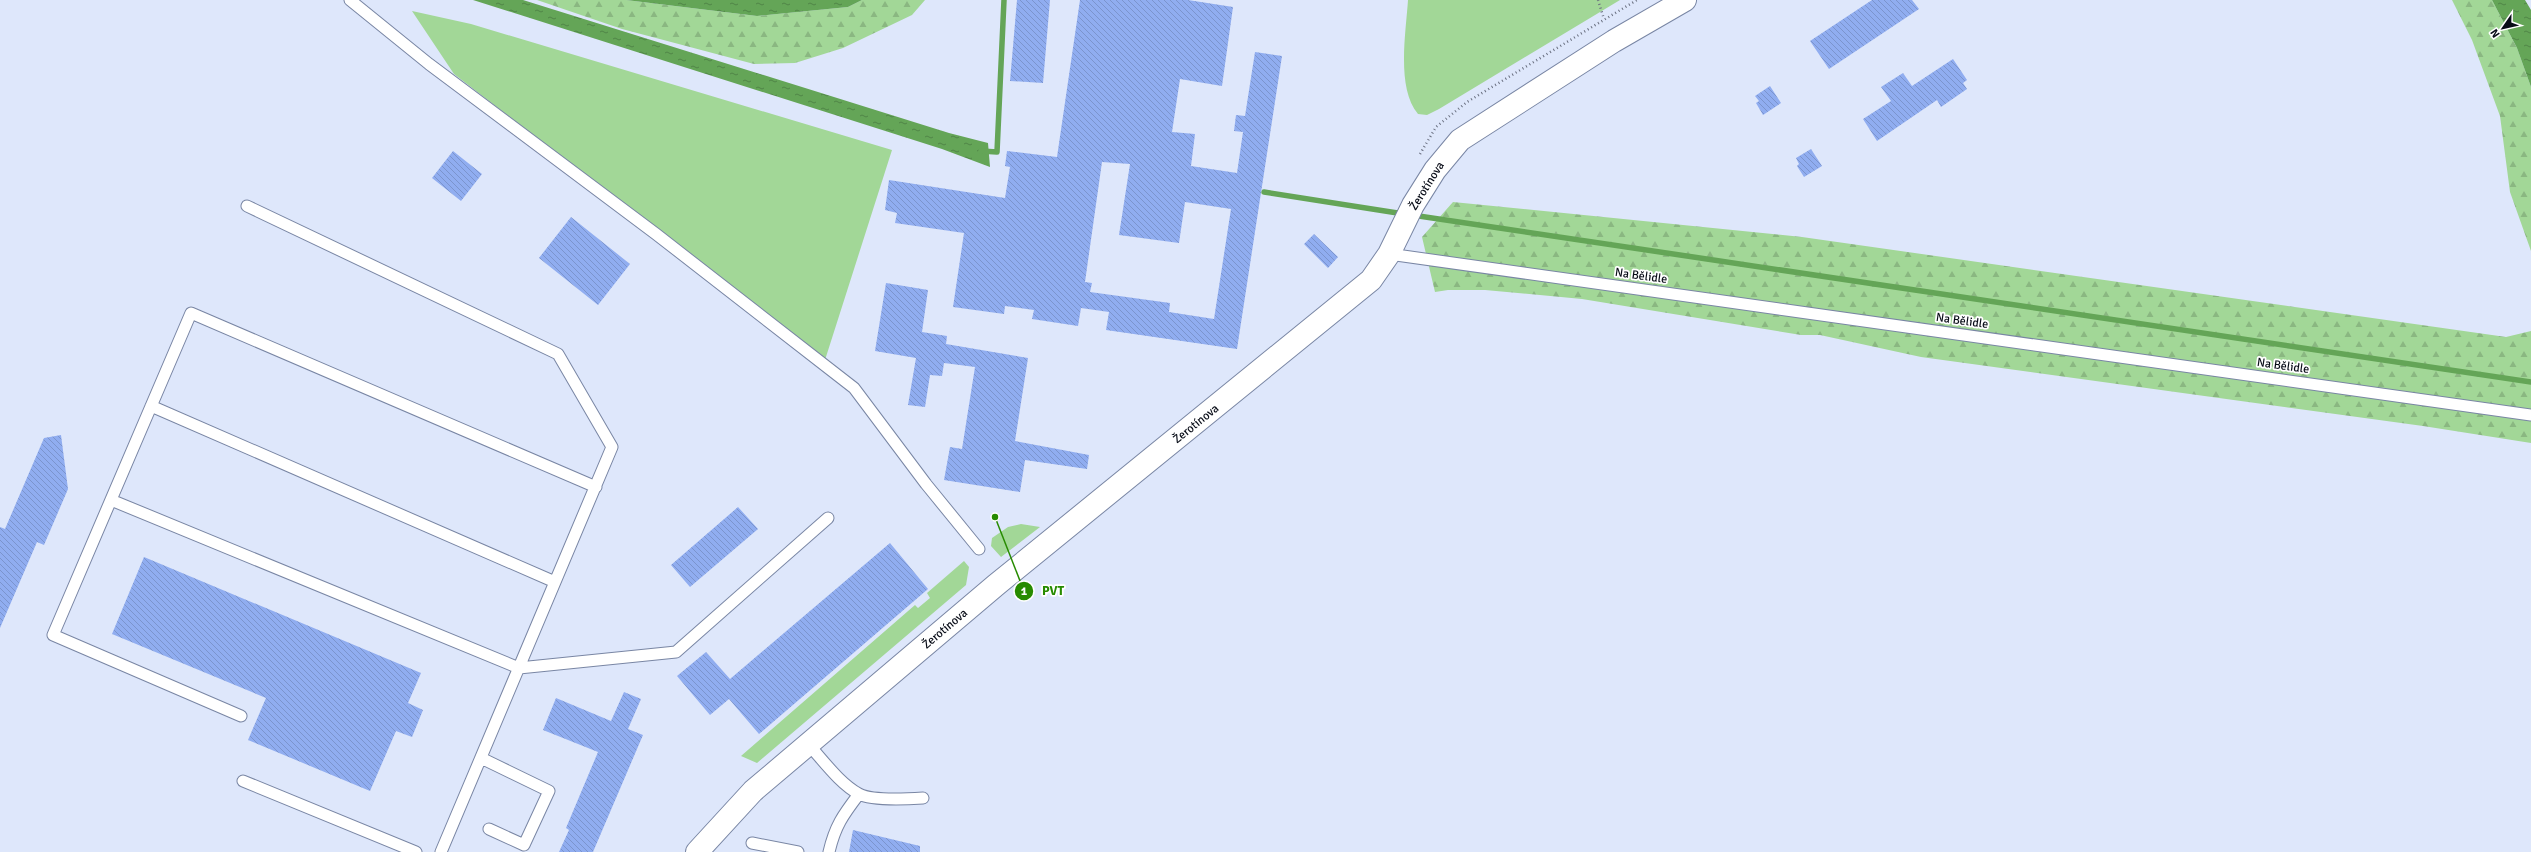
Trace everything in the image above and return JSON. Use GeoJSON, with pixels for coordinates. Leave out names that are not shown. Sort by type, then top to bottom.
{"type":"FeatureCollection","features":[{"type":"Feature","properties":{"kind":"street","name":"Žerotínova"},"geometry":{"type":"LineString","coordinates":[[697,852],[753,791],[808,744],[996,585],[1372,280],[1389,254],[1403,229],[1413,204],[1434,170],[1460,140],[1608,46],[1685,0]]}},
{"type":"Feature","properties":{"kind":"lane"},"geometry":{"type":"LineString","coordinates":[[350,0],[429,64],[656,234],[854,388],[926,484],[979,549]]}},
{"type":"Feature","properties":{"kind":"lane"},"geometry":{"type":"LineString","coordinates":[[247,206],[558,354],[612,448],[441,852]]}},
{"type":"Feature","properties":{"kind":"lane","name":"Na Bělidle"},"geometry":{"type":"LineString","coordinates":[[1389,254],[2531,415]]}},
{"type":"Feature","properties":{"kind":"lane"},"geometry":{"type":"LineString","coordinates":[[241,716],[53,635],[191,313],[596,487]]}},
{"type":"Feature","properties":{"kind":"lane"},"geometry":{"type":"LineString","coordinates":[[151,406],[555,582]]}},
{"type":"Feature","properties":{"kind":"lane"},"geometry":{"type":"LineString","coordinates":[[111,500],[519,668],[676,652],[828,518]]}},
{"type":"Feature","properties":{"kind":"lane"},"geometry":{"type":"LineString","coordinates":[[808,744],[842,780],[860,794],[898,800],[923,798]]}},
{"type":"Feature","properties":{"kind":"lane"},"geometry":{"type":"LineString","coordinates":[[481,758],[549,791],[524,845],[489,829]]}},
{"type":"Feature","properties":{"kind":"lane"},"geometry":{"type":"LineString","coordinates":[[243,781],[416,852]]}},
{"type":"Feature","properties":{"kind":"lane"},"geometry":{"type":"LineString","coordinates":[[829,852],[834,830],[841,817],[860,794]]}},
{"type":"Feature","properties":{"kind":"lane"},"geometry":{"type":"LineString","coordinates":[[752,843],[798,852]]}},
{"type":"Feature","properties":{"kind":"green space"},"geometry":{"type":"Polygon","coordinates":[[[537,0],[626,0],[757,16],[848,7],[862,0],[925,0],[912,15],[843,48],[795,63],[754,64],[622,29],[537,0]]]}},
{"type":"Feature","properties":{"kind":"green space"},"geometry":{"type":"Polygon","coordinates":[[[1408,0],[1620,0],[1427,115],[1418,114],[1411,103],[1407,90],[1404,43],[1408,0]]]}},
{"type":"Feature","properties":{"kind":"green space"},"geometry":{"type":"Polygon","coordinates":[[[2452,0],[2492,0],[2517,48],[2531,87],[2531,251],[2510,192],[2500,116],[2472,40],[2452,0]]]}},
{"type":"Feature","properties":{"kind":"green space"},"geometry":{"type":"Polygon","coordinates":[[[412,11],[471,24],[892,150],[825,360],[454,74],[412,11]]]}},
{"type":"Feature","properties":{"kind":"green space"},"geometry":{"type":"Polygon","coordinates":[[[1453,202],[1802,237],[2506,337],[2531,331],[2531,443],[2423,426],[1921,357],[1820,335],[1801,335],[1582,299],[1485,290],[1448,290],[1435,292],[1422,237],[1453,202]]]}},
{"type":"Feature","properties":{"kind":"green space"},"geometry":{"type":"Polygon","coordinates":[[[1021,524],[1040,527],[1001,557],[991,546],[992,538],[1008,527],[1021,524]]]}},
{"type":"Feature","properties":{"kind":"green space"},"geometry":{"type":"Polygon","coordinates":[[[964,561],[969,567],[966,585],[757,763],[741,756],[915,605],[918,608],[930,598],[927,593],[964,561]]]}},
{"type":"Feature","properties":{"kind":"water"},"geometry":{"type":"Polygon","coordinates":[[[473,0],[523,0],[949,133],[988,143],[990,167],[942,149],[473,0]]]}},
{"type":"Feature","properties":{"kind":"water"},"geometry":{"type":"Polygon","coordinates":[[[626,0],[862,0],[848,7],[757,16],[626,0]]]}},
{"type":"Feature","properties":{"kind":"water"},"geometry":{"type":"Polygon","coordinates":[[[2492,0],[2525,0],[2531,10],[2531,87],[2517,48],[2492,0]]]}},
{"type":"Feature","properties":{"kind":"building"},"geometry":{"type":"Polygon","coordinates":[[[1017,0],[1050,0],[1043,83],[1010,81],[1017,0]]]}},
{"type":"Feature","properties":{"kind":"building"},"geometry":{"type":"Polygon","coordinates":[[[1080,0],[1188,0],[1233,7],[1222,86],[1180,79],[1172,132],[1195,134],[1191,166],[1237,173],[1243,132],[1234,131],[1236,115],[1245,116],[1255,52],[1282,56],[1237,349],[1106,330],[1109,312],[1081,308],[1078,326],[1032,319],[1034,310],[1005,306],[1004,314],[953,307],[964,233],[895,223],[897,213],[885,210],[889,180],[1005,198],[1010,167],[1005,166],[1007,151],[1057,157],[1080,0]],[[1102,162],[1085,282],[1092,283],[1090,292],[1170,303],[1169,312],[1214,319],[1231,209],[1185,202],[1179,243],[1119,235],[1130,164],[1102,162]]]}},
{"type":"Feature","properties":{"kind":"building"},"geometry":{"type":"Polygon","coordinates":[[[1872,0],[1912,0],[1919,9],[1829,69],[1810,41],[1872,0]]]}},
{"type":"Feature","properties":{"kind":"building"},"geometry":{"type":"Polygon","coordinates":[[[1953,59],[1967,80],[1963,83],[1967,89],[1941,107],[1937,100],[1877,141],[1863,119],[1891,101],[1881,87],[1903,73],[1912,86],[1953,59]]]}},
{"type":"Feature","properties":{"kind":"building"},"geometry":{"type":"Polygon","coordinates":[[[1770,86],[1781,103],[1763,115],[1756,103],[1759,101],[1755,96],[1770,86]]]}},
{"type":"Feature","properties":{"kind":"building"},"geometry":{"type":"Polygon","coordinates":[[[1811,149],[1822,166],[1804,177],[1797,166],[1799,164],[1796,158],[1811,149]]]}},
{"type":"Feature","properties":{"kind":"building"},"geometry":{"type":"Polygon","coordinates":[[[453,151],[482,174],[461,201],[432,178],[453,151]]]}},
{"type":"Feature","properties":{"kind":"building"},"geometry":{"type":"Polygon","coordinates":[[[571,217],[630,264],[598,305],[539,258],[571,217]]]}},
{"type":"Feature","properties":{"kind":"building"},"geometry":{"type":"Polygon","coordinates":[[[1314,234],[1338,257],[1328,268],[1304,244],[1314,234]]]}},
{"type":"Feature","properties":{"kind":"building"},"geometry":{"type":"Polygon","coordinates":[[[886,283],[928,290],[922,332],[947,336],[946,344],[1028,358],[1015,441],[1089,455],[1087,469],[1025,460],[1020,492],[944,480],[950,447],[962,449],[975,367],[944,363],[942,376],[930,375],[925,407],[908,405],[916,358],[875,351],[886,283]]]}},
{"type":"Feature","properties":{"kind":"building"},"geometry":{"type":"Polygon","coordinates":[[[61,435],[68,489],[44,545],[37,542],[0,628],[0,527],[5,529],[44,438],[61,435]]]}},
{"type":"Feature","properties":{"kind":"building"},"geometry":{"type":"Polygon","coordinates":[[[738,507],[758,529],[690,587],[671,565],[738,507]]]}},
{"type":"Feature","properties":{"kind":"building"},"geometry":{"type":"Polygon","coordinates":[[[890,543],[928,589],[759,734],[729,699],[710,715],[677,676],[706,652],[730,679],[890,543]]]}},
{"type":"Feature","properties":{"kind":"building"},"geometry":{"type":"Polygon","coordinates":[[[144,557],[421,673],[408,703],[423,710],[412,737],[396,731],[370,791],[248,740],[266,698],[112,634],[144,557]]]}},
{"type":"Feature","properties":{"kind":"building"},"geometry":{"type":"Polygon","coordinates":[[[624,692],[641,699],[628,729],[643,735],[593,852],[559,852],[569,830],[566,828],[598,752],[543,730],[556,698],[611,721],[624,692]]]}},
{"type":"Feature","properties":{"kind":"building"},"geometry":{"type":"Polygon","coordinates":[[[853,830],[920,846],[920,852],[849,852],[853,830]]]}},
{"type":"Feature","properties":{"kind":"waterway"},"geometry":{"type":"LineString","coordinates":[[981,151],[997,152],[1004,0]]}},
{"type":"Feature","properties":{"kind":"waterway"},"geometry":{"type":"LineString","coordinates":[[1264,192],[1404,214]]}},
{"type":"Feature","properties":{"kind":"waterway"},"geometry":{"type":"LineString","coordinates":[[1412,215],[2531,382]]}},
{"type":"Feature","properties":{"kind":"place","name":"PVT"},"geometry":{"type":"Point","coordinates":[995,517]}}]}
